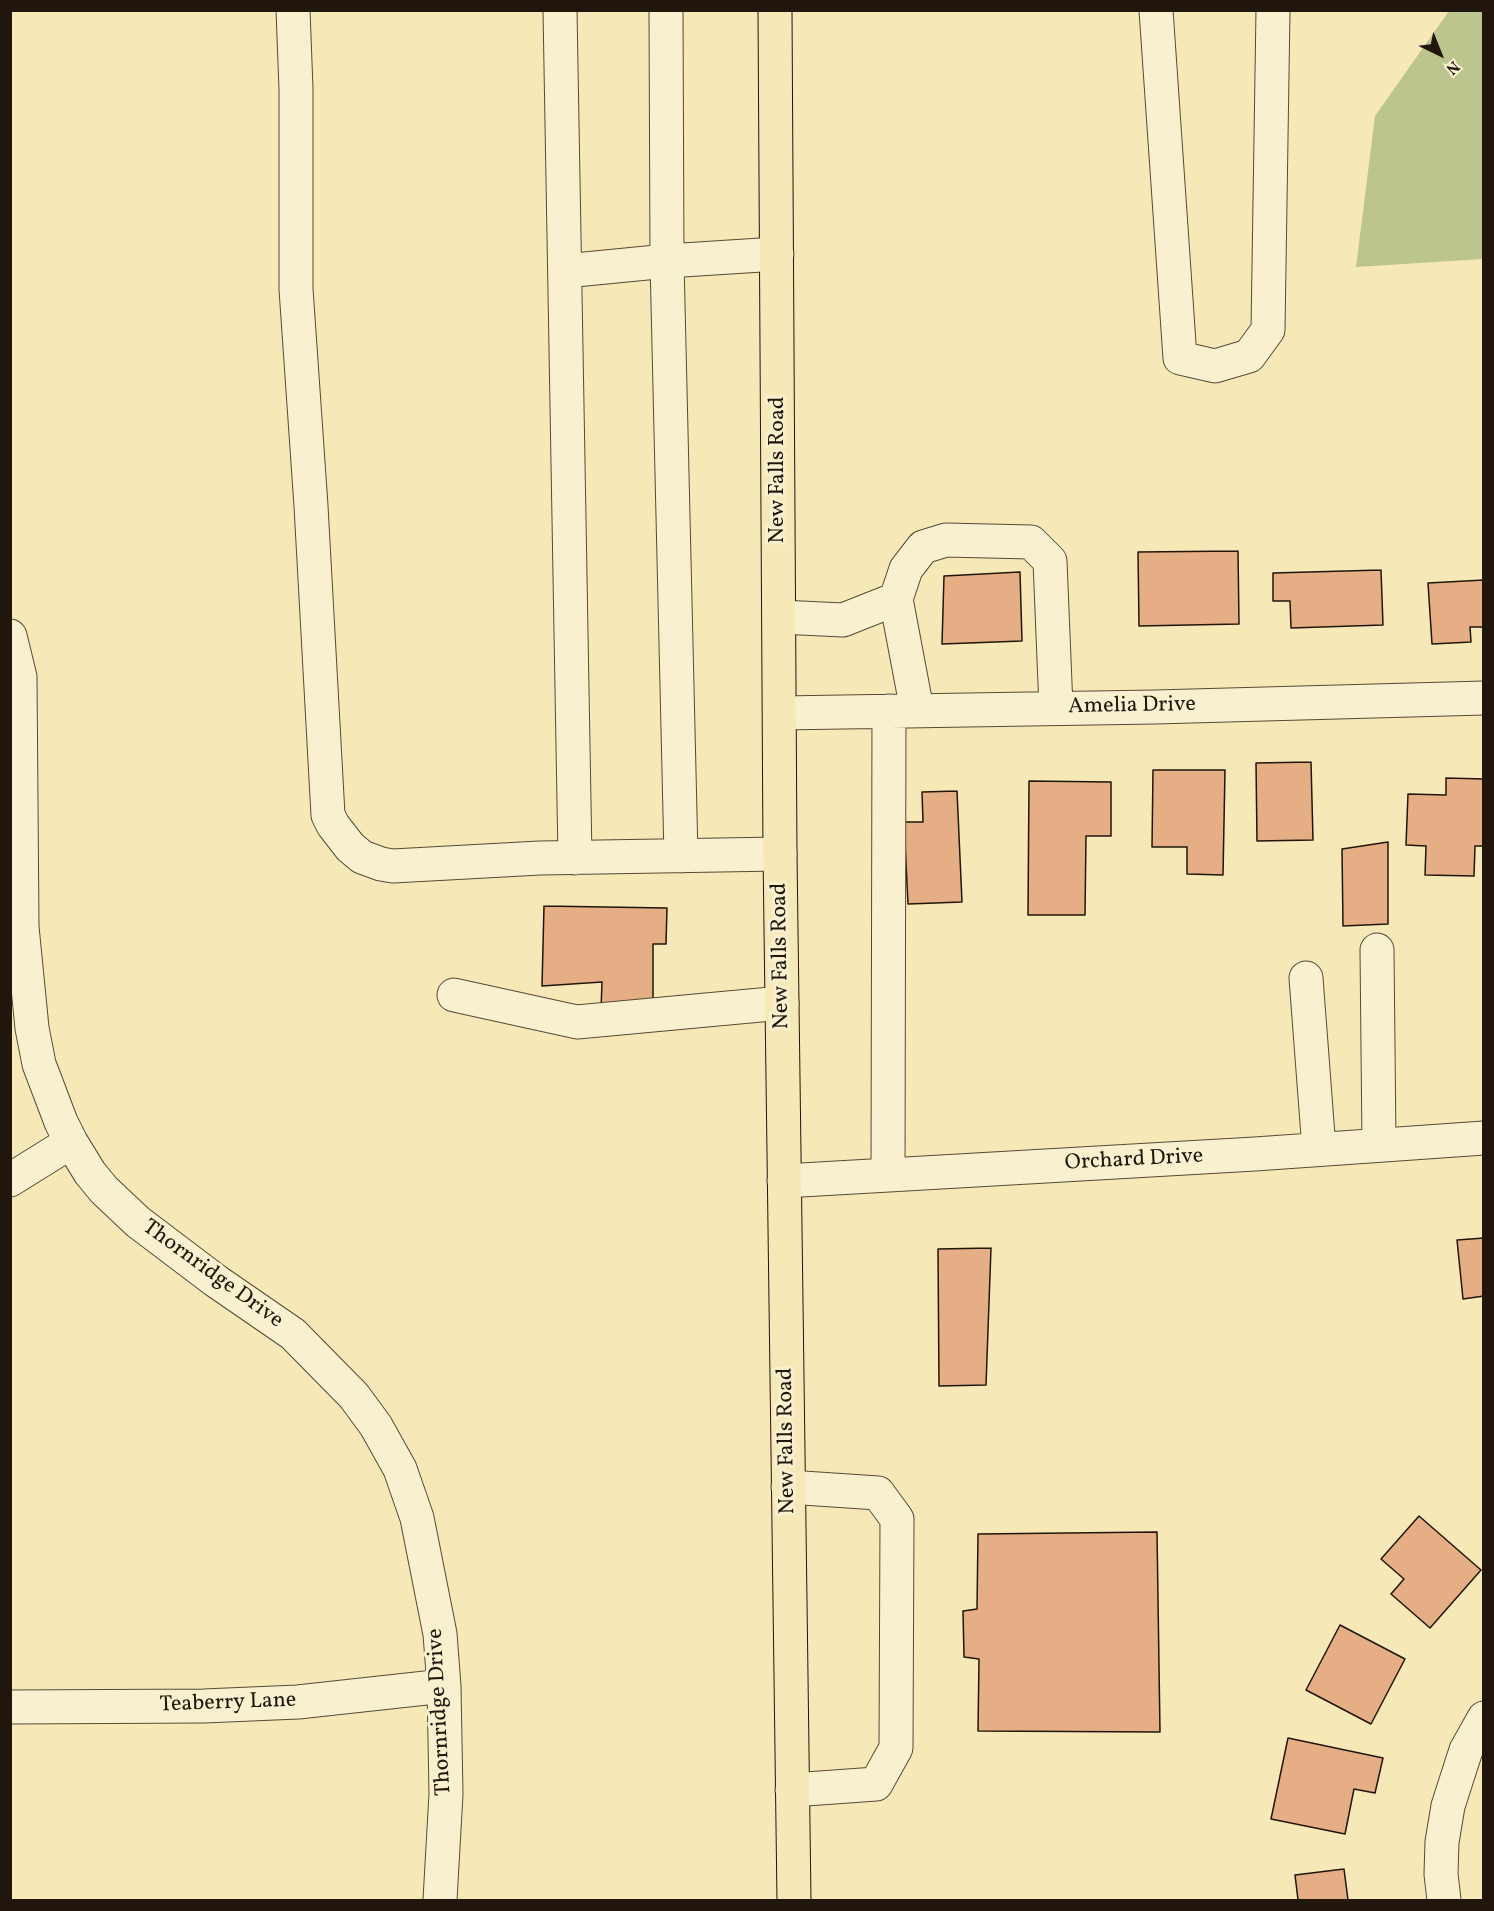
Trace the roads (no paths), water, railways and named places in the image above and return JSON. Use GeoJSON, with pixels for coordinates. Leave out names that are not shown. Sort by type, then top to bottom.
{"type":"FeatureCollection","features":[{"type":"Feature","properties":{"kind":"main road","name":"New Falls Road"},"geometry":{"type":"LineString","coordinates":[[775,10],[781,713],[780,854],[794,1900]]}},
{"type":"Feature","properties":{"kind":"street"},"geometry":{"type":"LineString","coordinates":[[293,10],[296,89],[296,290],[314,553],[328,815],[340,837],[363,857],[393,866],[575,858],[780,854]]}},
{"type":"Feature","properties":{"kind":"street"},"geometry":{"type":"LineString","coordinates":[[560,10],[575,858]]}},
{"type":"Feature","properties":{"kind":"street"},"geometry":{"type":"LineString","coordinates":[[666,10],[667,261],[681,856]]}},
{"type":"Feature","properties":{"kind":"street"},"geometry":{"type":"LineString","coordinates":[[1156,10],[1172,270],[1180,358],[1215,366],[1248,356],[1269,330],[1274,10]]}},
{"type":"Feature","properties":{"kind":"street"},"geometry":{"type":"LineString","coordinates":[[565,271],[667,261],[777,254]]}},
{"type":"Feature","properties":{"kind":"street"},"geometry":{"type":"LineString","coordinates":[[888,1175],[903,711],[896,599],[906,569],[923,547],[946,540],[1031,542],[1050,561],[1056,708]]}},
{"type":"Feature","properties":{"kind":"street"},"geometry":{"type":"LineString","coordinates":[[780,617],[843,620],[896,599]]}},
{"type":"Feature","properties":{"kind":"street","name":"Thornridge Drive"},"geometry":{"type":"LineString","coordinates":[[10,636],[20,677],[15,821],[22,927],[32,1028],[39,1064],[71,1142],[104,1191],[138,1222],[293,1334],[354,1396],[376,1426],[400,1469],[417,1518],[440,1634],[444,1686],[446,1794],[440,1900]]}},
{"type":"Feature","properties":{"kind":"street","name":"Amelia Drive"},"geometry":{"type":"LineString","coordinates":[[781,713],[1484,698]]}},
{"type":"Feature","properties":{"kind":"street"},"geometry":{"type":"LineString","coordinates":[[1377,950],[1379,1145]]}},
{"type":"Feature","properties":{"kind":"street"},"geometry":{"type":"LineString","coordinates":[[1306,978],[1319,1149]]}},
{"type":"Feature","properties":{"kind":"street"},"geometry":{"type":"LineString","coordinates":[[454,995],[577,1022],[782,1003]]}},
{"type":"Feature","properties":{"kind":"street","name":"Orchard Drive"},"geometry":{"type":"LineString","coordinates":[[784,1181],[1484,1138]]}},
{"type":"Feature","properties":{"kind":"street"},"geometry":{"type":"LineString","coordinates":[[10,1180],[71,1142]]}},
{"type":"Feature","properties":{"kind":"street"},"geometry":{"type":"LineString","coordinates":[[788,1487],[878,1493],[897,1519],[896,1748],[876,1784],[792,1790]]}},
{"type":"Feature","properties":{"kind":"street","name":"Teaberry Lane"},"geometry":{"type":"LineString","coordinates":[[10,1707],[204,1706],[298,1702],[444,1686]]}},
{"type":"Feature","properties":{"kind":"street"},"geometry":{"type":"LineString","coordinates":[[1444,1900],[1441,1874],[1442,1842],[1448,1806],[1466,1750],[1484,1718]]}}]}
